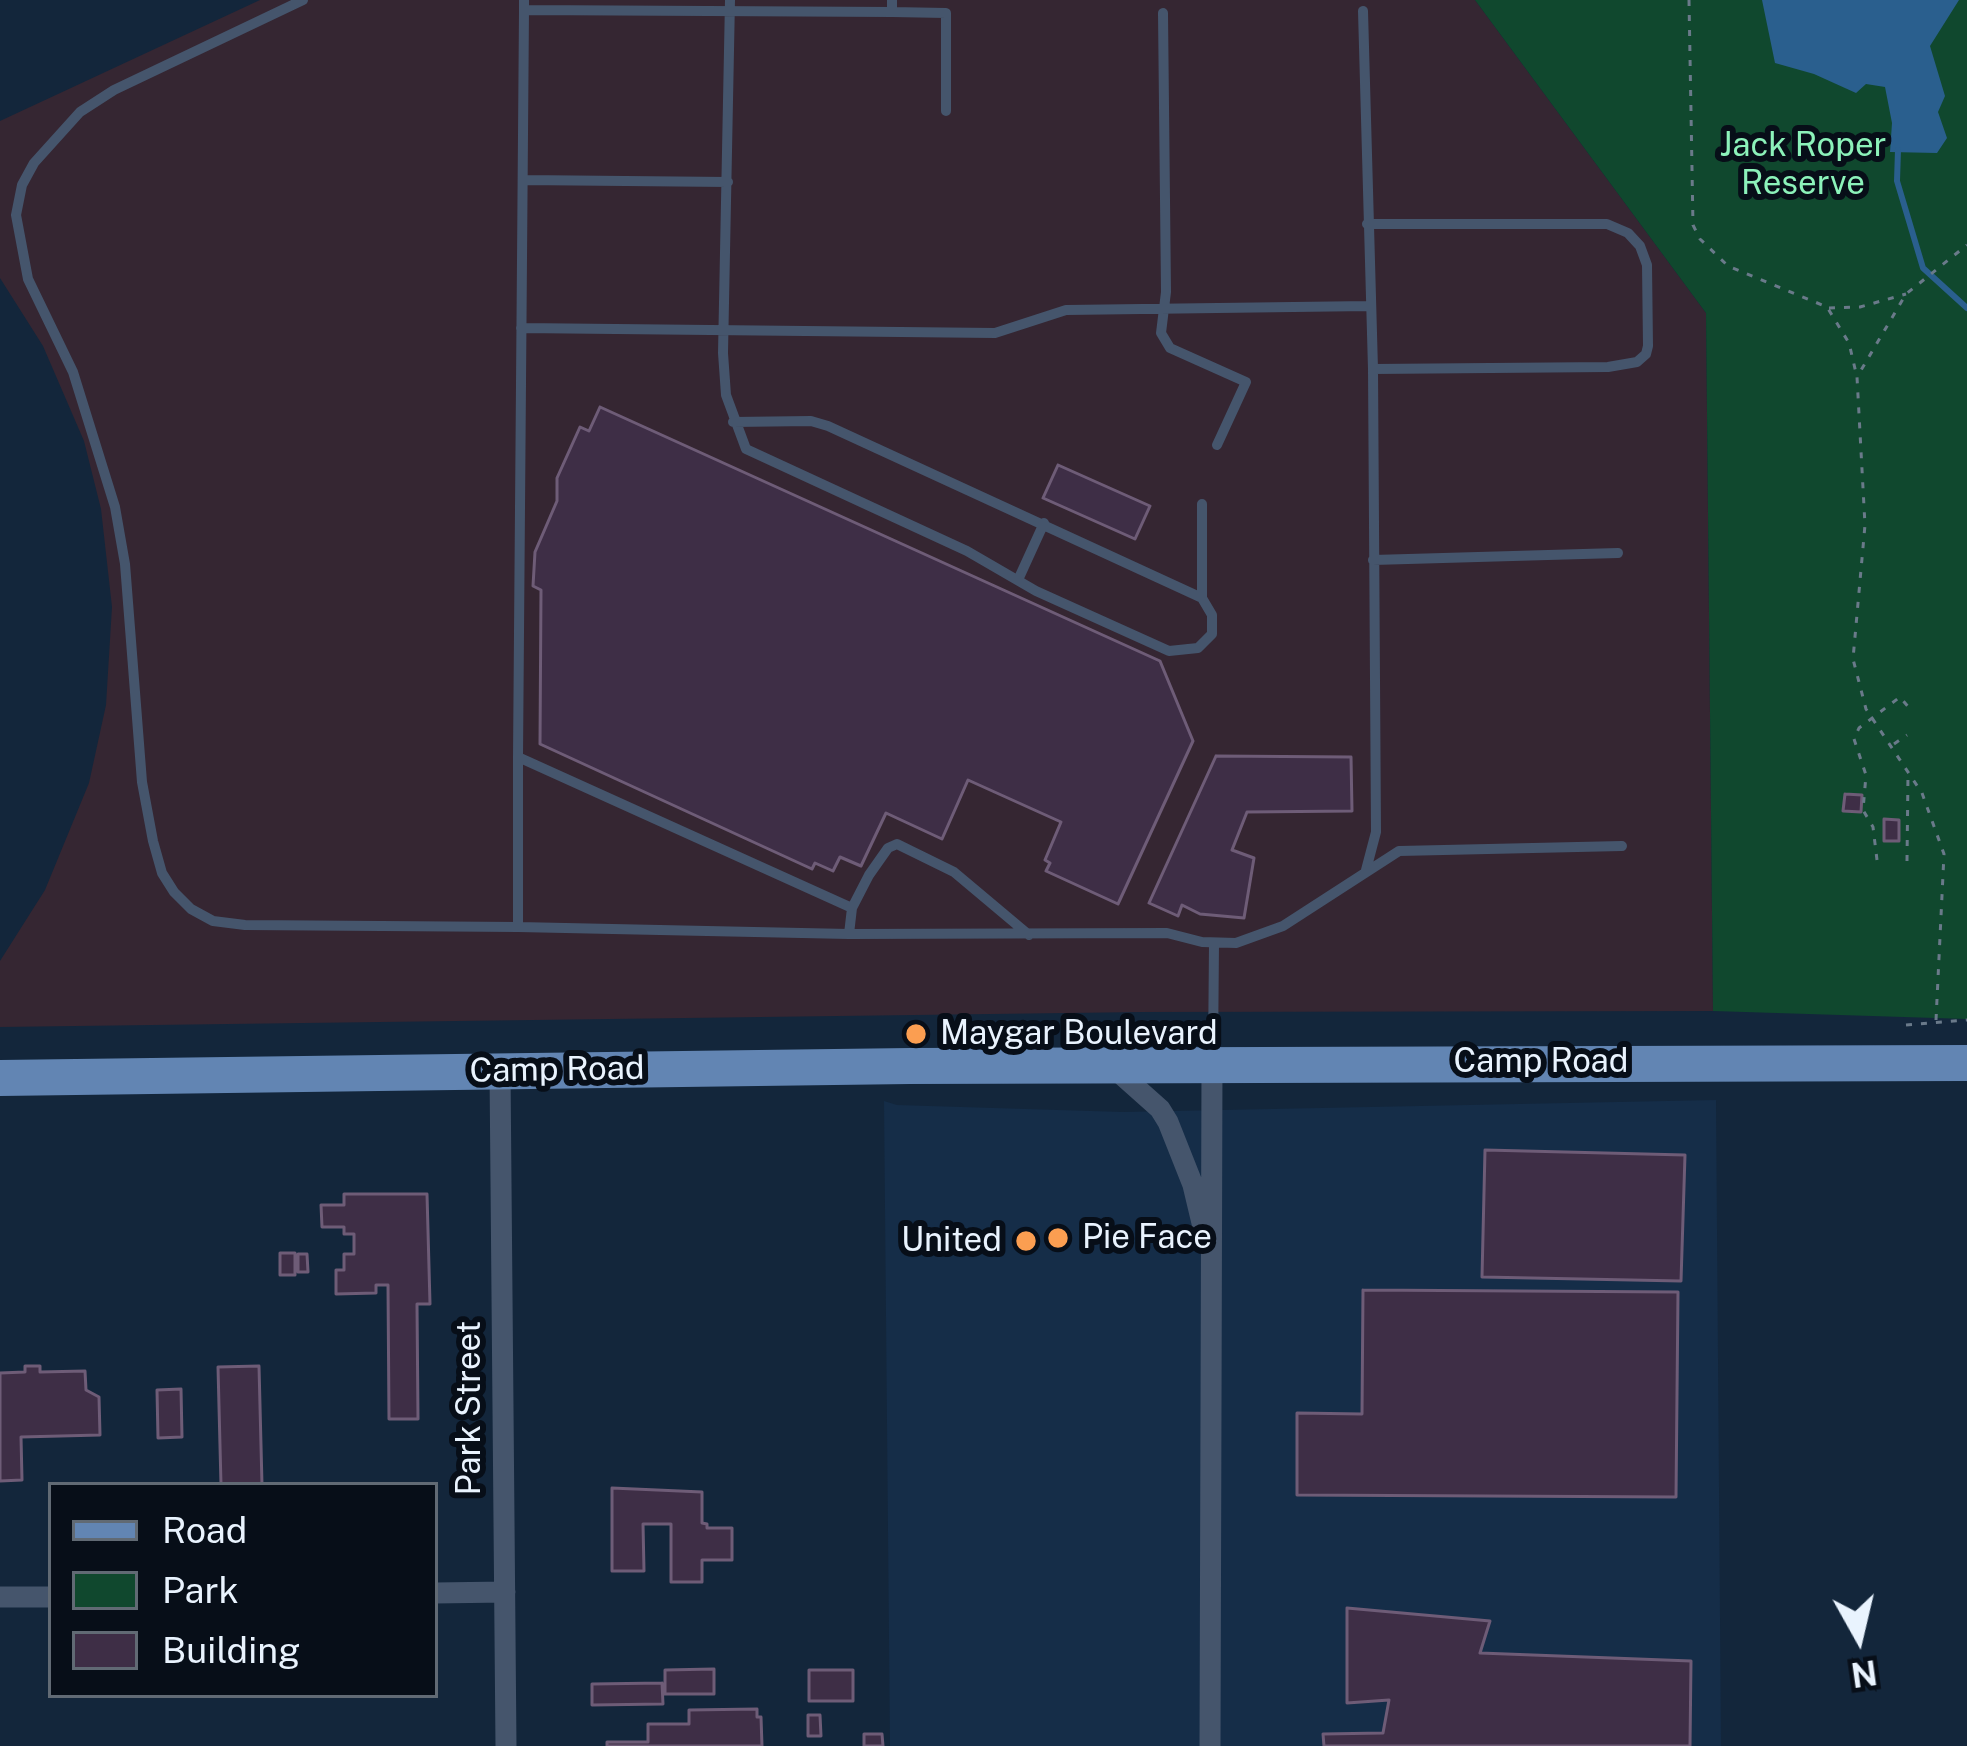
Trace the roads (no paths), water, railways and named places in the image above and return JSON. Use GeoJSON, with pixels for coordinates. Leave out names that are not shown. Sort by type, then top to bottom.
{"type":"FeatureCollection","features":[{"type":"Feature","properties":{"kind":"main road","name":"Camp Road"},"geometry":{"type":"LineString","coordinates":[[0,1078],[1599,1061],[1967,1063]]}},
{"type":"Feature","properties":{"kind":"street"},"geometry":{"type":"LineString","coordinates":[[1210,1746],[1213,1066]]}},
{"type":"Feature","properties":{"kind":"street"},"geometry":{"type":"LineString","coordinates":[[1114,1068],[1168,1122],[1192,1185],[1211,1262]]}},
{"type":"Feature","properties":{"kind":"street","name":"Park Street"},"geometry":{"type":"LineString","coordinates":[[500,1070],[506,1746]]}},
{"type":"Feature","properties":{"kind":"street"},"geometry":{"type":"LineString","coordinates":[[438,1593],[505,1592]]}},
{"type":"Feature","properties":{"kind":"street"},"geometry":{"type":"LineString","coordinates":[[0,1597],[48,1597]]}},
{"type":"Feature","properties":{"kind":"lane"},"geometry":{"type":"LineString","coordinates":[[303,0],[114,90],[80,112],[34,163],[22,185],[16,215],[28,279],[73,372],[115,507],[125,564],[142,782],[153,841],[162,873],[191,909],[213,921],[245,925],[850,934],[1167,933],[1214,944],[1265,936],[1399,850],[1622,846]]}},
{"type":"Feature","properties":{"kind":"lane"},"geometry":{"type":"LineString","coordinates":[[518,927],[524,5],[892,6],[946,13],[946,111]]}},
{"type":"Feature","properties":{"kind":"lane"},"geometry":{"type":"LineString","coordinates":[[730,5],[726,395],[746,448],[1169,651],[1196,649],[1210,639],[1212,615],[1202,598],[1202,504]]}},
{"type":"Feature","properties":{"kind":"lane"},"geometry":{"type":"LineString","coordinates":[[1363,11],[1373,369],[1376,832],[1366,870]]}},
{"type":"Feature","properties":{"kind":"lane"},"geometry":{"type":"LineString","coordinates":[[1163,13],[1166,292],[1161,333],[1166,345],[1246,382],[1217,445]]}},
{"type":"Feature","properties":{"kind":"lane"},"geometry":{"type":"LineString","coordinates":[[523,181],[728,182]]}},
{"type":"Feature","properties":{"kind":"lane"},"geometry":{"type":"LineString","coordinates":[[1367,224],[1607,224],[1628,233],[1640,246],[1647,265],[1648,346],[1637,362],[1608,367],[1373,369]]}},
{"type":"Feature","properties":{"kind":"lane"},"geometry":{"type":"LineString","coordinates":[[521,328],[995,333],[1066,310],[1370,306]]}},
{"type":"Feature","properties":{"kind":"lane"},"geometry":{"type":"LineString","coordinates":[[733,422],[812,421],[828,426],[1202,598]]}},
{"type":"Feature","properties":{"kind":"lane"},"geometry":{"type":"LineString","coordinates":[[1018,580],[1044,523]]}},
{"type":"Feature","properties":{"kind":"lane"},"geometry":{"type":"LineString","coordinates":[[1373,560],[1618,553]]}},
{"type":"Feature","properties":{"kind":"lane"},"geometry":{"type":"LineString","coordinates":[[518,757],[852,908]]}},
{"type":"Feature","properties":{"kind":"lane"},"geometry":{"type":"LineString","coordinates":[[850,934],[852,908],[868,875],[888,848],[897,844],[954,872],[1029,935]]}},
{"type":"Feature","properties":{"kind":"lane"},"geometry":{"type":"LineString","coordinates":[[1213,1066],[1214,944]]}},
{"type":"Feature","properties":{"kind":"waterway"},"geometry":{"type":"LineString","coordinates":[[1898,150],[1897,181],[1923,268],[1967,308]]}},
{"type":"Feature","properties":{"kind":"place","name":"Maygar Boulevard"},"geometry":{"type":"Point","coordinates":[916,1034]}},
{"type":"Feature","properties":{"kind":"place","name":"Pie Face"},"geometry":{"type":"Point","coordinates":[1058,1238]}},
{"type":"Feature","properties":{"kind":"place","name":"United"},"geometry":{"type":"Point","coordinates":[1026,1241]}},
{"type":"Feature","properties":{"kind":"park label","name":"Jack Roper Reserve"},"geometry":{"type":"Point","coordinates":[1803,165]}}]}
